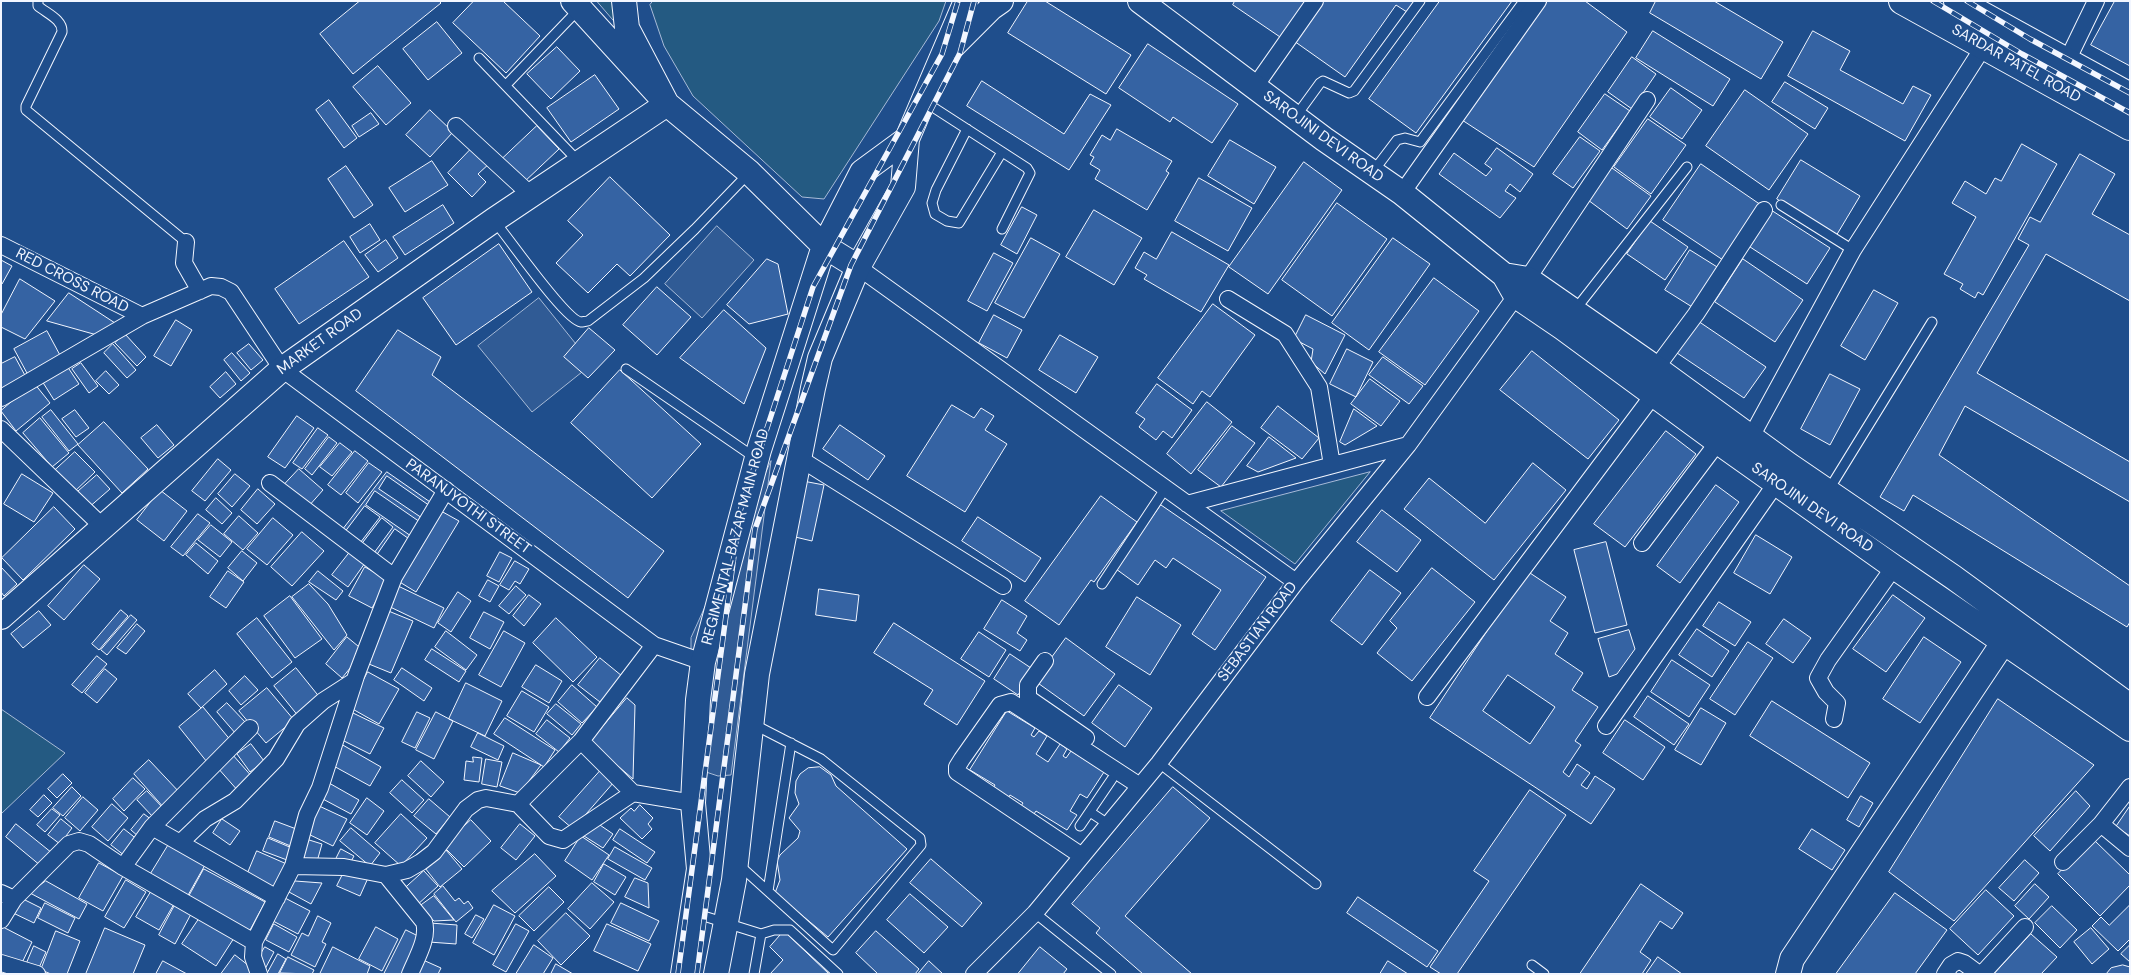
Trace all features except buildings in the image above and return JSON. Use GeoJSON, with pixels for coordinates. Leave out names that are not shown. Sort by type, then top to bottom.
{"type":"FeatureCollection","features":[{"type":"Feature","properties":{"kind":"main road"},"geometry":{"type":"LineString","coordinates":[[624,1],[627,28],[668,104]]}},
{"type":"Feature","properties":{"kind":"main road"},"geometry":{"type":"LineString","coordinates":[[716,974],[735,862],[757,674],[820,358],[858,267],[903,187],[907,140],[966,1]]}},
{"type":"Feature","properties":{"kind":"main road"},"geometry":{"type":"LineString","coordinates":[[945,54],[991,8],[1001,1]]}},
{"type":"Feature","properties":{"kind":"main road","name":"SAROJINI DEVI ROAD"},"geometry":{"type":"LineString","coordinates":[[1140,1],[1254,88],[1402,194],[1504,276],[1522,288],[1574,311],[1828,491],[2010,632],[2130,729]]}},
{"type":"Feature","properties":{"kind":"main road","name":"SARDAR PATEL ROAD"},"geometry":{"type":"LineString","coordinates":[[1902,1],[2130,126]]}},
{"type":"Feature","properties":{"kind":"main road","name":"SARDAR PATEL ROAD"},"geometry":{"type":"LineString","coordinates":[[1957,1],[2066,63],[2130,96]]}},
{"type":"Feature","properties":{"kind":"main road"},"geometry":{"type":"LineString","coordinates":[[576,5],[668,104],[749,172],[824,246],[858,267]]}},
{"type":"Feature","properties":{"kind":"main road","name":"MARKET ROAD"},"geometry":{"type":"LineString","coordinates":[[1,617],[282,369],[494,220],[668,104]]}},
{"type":"Feature","properties":{"kind":"main road","name":"REGIMENTAL BAZAR MAIN ROAD"},"geometry":{"type":"LineString","coordinates":[[683,974],[699,869],[693,803],[698,700],[703,662],[757,459],[824,246],[862,172],[907,140]]}},
{"type":"Feature","properties":{"kind":"main road","name":"SAROJINI DEVI ROAD"},"geometry":{"type":"LineString","coordinates":[[1522,288],[1563,328],[1718,442],[1894,567],[2010,632],[2130,706]]}},
{"type":"Feature","properties":{"kind":"main road"},"geometry":{"type":"LineString","coordinates":[[1788,974],[1792,959],[2010,632]]}},
{"type":"Feature","properties":{"kind":"street"},"geometry":{"type":"LineString","coordinates":[[1254,88],[1315,1]]}},
{"type":"Feature","properties":{"kind":"street"},"geometry":{"type":"LineString","coordinates":[[1402,194],[1538,1]]}},
{"type":"Feature","properties":{"kind":"street"},"geometry":{"type":"LineString","coordinates":[[2066,63],[2096,1]]}},
{"type":"Feature","properties":{"kind":"street"},"geometry":{"type":"LineString","coordinates":[[1751,437],[1853,250],[1984,46]]}},
{"type":"Feature","properties":{"kind":"street","name":"SEBASTIAN ROAD"},"geometry":{"type":"LineString","coordinates":[[974,974],[1035,913],[1159,763],[1296,582],[1408,445],[1522,288],[1647,100]]}},
{"type":"Feature","properties":{"kind":"street"},"geometry":{"type":"LineString","coordinates":[[456,126],[531,195]]}},
{"type":"Feature","properties":{"kind":"street"},"geometry":{"type":"LineString","coordinates":[[1656,368],[1696,314],[1764,210]]}},
{"type":"Feature","properties":{"kind":"street"},"geometry":{"type":"LineString","coordinates":[[186,242],[184,263],[200,291]]}},
{"type":"Feature","properties":{"kind":"street","name":"RED CROSS ROAD"},"geometry":{"type":"LineString","coordinates":[[1,245],[142,316]]}},
{"type":"Feature","properties":{"kind":"street"},"geometry":{"type":"LineString","coordinates":[[858,267],[1296,582]]}},
{"type":"Feature","properties":{"kind":"street","name":"RED CROSS ROAD"},"geometry":{"type":"LineString","coordinates":[[1,398],[142,316],[211,286],[221,287],[231,292],[282,369]]}},
{"type":"Feature","properties":{"kind":"street"},"geometry":{"type":"LineString","coordinates":[[1228,299],[1285,334],[1319,387],[1332,465]]}},
{"type":"Feature","properties":{"kind":"street","name":"PARANJYOTHI STREET"},"geometry":{"type":"LineString","coordinates":[[282,369],[654,645],[703,662]]}},
{"type":"Feature","properties":{"kind":"street"},"geometry":{"type":"LineString","coordinates":[[1426,697],[1654,394]]}},
{"type":"Feature","properties":{"kind":"street"},"geometry":{"type":"LineString","coordinates":[[1,429],[103,527]]}},
{"type":"Feature","properties":{"kind":"street"},"geometry":{"type":"LineString","coordinates":[[1642,543],[1718,442]]}},
{"type":"Feature","properties":{"kind":"street"},"geometry":{"type":"LineString","coordinates":[[1187,504],[1408,445]]}},
{"type":"Feature","properties":{"kind":"street"},"geometry":{"type":"LineString","coordinates":[[799,458],[1003,586]]}},
{"type":"Feature","properties":{"kind":"street"},"geometry":{"type":"LineString","coordinates":[[1606,726],[1776,482]]}},
{"type":"Feature","properties":{"kind":"street"},"geometry":{"type":"LineString","coordinates":[[270,483],[394,577]]}},
{"type":"Feature","properties":{"kind":"street"},"geometry":{"type":"LineString","coordinates":[[259,974],[253,957],[254,942],[293,866],[307,815],[320,788],[354,681],[394,577],[446,490]]}},
{"type":"Feature","properties":{"kind":"street"},"geometry":{"type":"LineString","coordinates":[[1834,719],[1837,703],[1826,692],[1818,678],[1828,660],[1894,567]]}},
{"type":"Feature","properties":{"kind":"street"},"geometry":{"type":"LineString","coordinates":[[518,804],[580,741],[654,645]]}},
{"type":"Feature","properties":{"kind":"street"},"geometry":{"type":"LineString","coordinates":[[1045,661],[1028,686],[1028,698],[1143,782]]}},
{"type":"Feature","properties":{"kind":"street"},"geometry":{"type":"LineString","coordinates":[[180,843],[205,819],[235,801],[276,759],[297,724],[323,701],[354,681]]}},
{"type":"Feature","properties":{"kind":"street"},"geometry":{"type":"LineString","coordinates":[[1082,856],[958,772],[957,767],[1000,704],[1012,702],[1143,782]]}},
{"type":"Feature","properties":{"kind":"street"},"geometry":{"type":"LineString","coordinates":[[123,867],[152,828],[250,728]]}},
{"type":"Feature","properties":{"kind":"street"},"geometry":{"type":"LineString","coordinates":[[580,741],[633,793],[693,803]]}},
{"type":"Feature","properties":{"kind":"street"},"geometry":{"type":"LineString","coordinates":[[2063,862],[2101,824],[2130,787]]}},
{"type":"Feature","properties":{"kind":"street"},"geometry":{"type":"LineString","coordinates":[[293,866],[344,868],[386,875],[406,870],[434,852],[466,809],[478,800],[486,798],[518,804],[549,836],[562,840],[633,793]]}},
{"type":"Feature","properties":{"kind":"street"},"geometry":{"type":"LineString","coordinates":[[2101,824],[2130,848]]}},
{"type":"Feature","properties":{"kind":"street"},"geometry":{"type":"LineString","coordinates":[[152,828],[277,898]]}},
{"type":"Feature","properties":{"kind":"street"},"geometry":{"type":"LineString","coordinates":[[1,920],[8,896],[69,844],[79,841],[88,844],[123,867],[254,942]]}},
{"type":"Feature","properties":{"kind":"street"},"geometry":{"type":"LineString","coordinates":[[386,875],[424,922],[426,928],[424,940],[410,974]]}},
{"type":"Feature","properties":{"kind":"street"},"geometry":{"type":"LineString","coordinates":[[1944,974],[1952,964],[1958,961],[1980,974],[2025,927]]}},
{"type":"Feature","properties":{"kind":"street"},"geometry":{"type":"LineString","coordinates":[[1,963],[37,974]]}},
{"type":"Feature","properties":{"kind":"lane"},"geometry":{"type":"LineString","coordinates":[[38,1],[38,6],[62,26],[62,32],[26,106],[26,110],[186,242]]}},
{"type":"Feature","properties":{"kind":"lane"},"geometry":{"type":"LineString","coordinates":[[1295,118],[1320,83],[1326,83],[1349,93],[1354,91],[1420,1]]}},
{"type":"Feature","properties":{"kind":"lane"},"geometry":{"type":"LineString","coordinates":[[1372,173],[1397,140],[1404,138],[1420,142],[1524,1]]}},
{"type":"Feature","properties":{"kind":"lane"},"geometry":{"type":"LineString","coordinates":[[506,85],[576,5]]}},
{"type":"Feature","properties":{"kind":"lane"},"geometry":{"type":"LineString","coordinates":[[479,58],[579,162]]}},
{"type":"Feature","properties":{"kind":"lane"},"geometry":{"type":"LineString","coordinates":[[924,102],[1027,168],[1030,173],[1002,229]]}},
{"type":"Feature","properties":{"kind":"lane"},"geometry":{"type":"LineString","coordinates":[[967,129],[936,190],[932,203],[935,214],[947,221],[959,223],[1002,152]]}},
{"type":"Feature","properties":{"kind":"lane"},"geometry":{"type":"LineString","coordinates":[[1574,311],[1687,167]]}},
{"type":"Feature","properties":{"kind":"lane"},"geometry":{"type":"LineString","coordinates":[[494,220],[556,301],[574,318],[581,322],[588,321],[644,278],[696,229],[749,172]]}},
{"type":"Feature","properties":{"kind":"lane"},"geometry":{"type":"LineString","coordinates":[[1781,205],[1853,250]]}},
{"type":"Feature","properties":{"kind":"lane"},"geometry":{"type":"LineString","coordinates":[[1828,491],[1932,322]]}},
{"type":"Feature","properties":{"kind":"lane"},"geometry":{"type":"LineString","coordinates":[[626,369],[757,459]]}},
{"type":"Feature","properties":{"kind":"lane"},"geometry":{"type":"LineString","coordinates":[[1102,584],[1165,488]]}},
{"type":"Feature","properties":{"kind":"lane"},"geometry":{"type":"LineString","coordinates":[[735,862],[833,950],[921,845],[920,838],[821,760],[750,723]]}},
{"type":"Feature","properties":{"kind":"lane"},"geometry":{"type":"LineString","coordinates":[[768,891],[791,743]]}},
{"type":"Feature","properties":{"kind":"lane"},"geometry":{"type":"LineString","coordinates":[[1159,763],[1316,884]]}},
{"type":"Feature","properties":{"kind":"lane"},"geometry":{"type":"LineString","coordinates":[[1080,826],[1112,779]]}},
{"type":"Feature","properties":{"kind":"lane"},"geometry":{"type":"LineString","coordinates":[[1090,812],[1108,824]]}},
{"type":"Feature","properties":{"kind":"lane"},"geometry":{"type":"LineString","coordinates":[[692,912],[761,934],[774,930],[790,930],[838,974]]}},
{"type":"Feature","properties":{"kind":"lane"},"geometry":{"type":"LineString","coordinates":[[1035,913],[1111,974]]}},
{"type":"Feature","properties":{"kind":"lane"},"geometry":{"type":"LineString","coordinates":[[754,974],[761,934]]}},
{"type":"Feature","properties":{"kind":"lane"},"geometry":{"type":"LineString","coordinates":[[1532,965],[1544,974]]}},
{"type":"Feature","properties":{"kind":"shaded area"},"geometry":{"type":"Polygon","coordinates":[[[597,1],[616,1],[615,22],[597,1]]]}},
{"type":"Feature","properties":{"kind":"shaded area"},"geometry":{"type":"Polygon","coordinates":[[[653,1],[946,1],[939,21],[824,199],[802,197],[693,96],[664,46],[650,5],[653,1]]]}},
{"type":"Feature","properties":{"kind":"shaded area"},"geometry":{"type":"Polygon","coordinates":[[[717,226],[754,260],[702,318],[665,284],[717,226]]]}},
{"type":"Feature","properties":{"kind":"shaded area"},"geometry":{"type":"Polygon","coordinates":[[[539,298],[592,364],[532,412],[478,346],[539,298]]]}},
{"type":"Feature","properties":{"kind":"shaded area"},"geometry":{"type":"Polygon","coordinates":[[[771,461],[731,775],[718,776],[703,771],[691,754],[691,638],[771,461]]]}},
{"type":"Feature","properties":{"kind":"shaded area"},"geometry":{"type":"Polygon","coordinates":[[[1370,472],[1295,564],[1221,511],[1370,472]]]}},
{"type":"Feature","properties":{"kind":"shaded area"},"geometry":{"type":"Polygon","coordinates":[[[1,709],[65,753],[1,814],[1,709]]]}},
{"type":"Feature","properties":{"kind":"railway"},"geometry":{"type":"LineString","coordinates":[[678,974],[740,511],[813,287],[942,54],[958,1]]}},
{"type":"Feature","properties":{"kind":"railway"},"geometry":{"type":"LineString","coordinates":[[697,974],[755,529],[851,265],[960,53],[974,1]]}},
{"type":"Feature","properties":{"kind":"railway"},"geometry":{"type":"LineString","coordinates":[[1933,1],[2022,54],[2130,113]]}},
{"type":"Feature","properties":{"kind":"railway"},"geometry":{"type":"LineString","coordinates":[[1967,1],[2030,39],[2130,93]]}}]}
